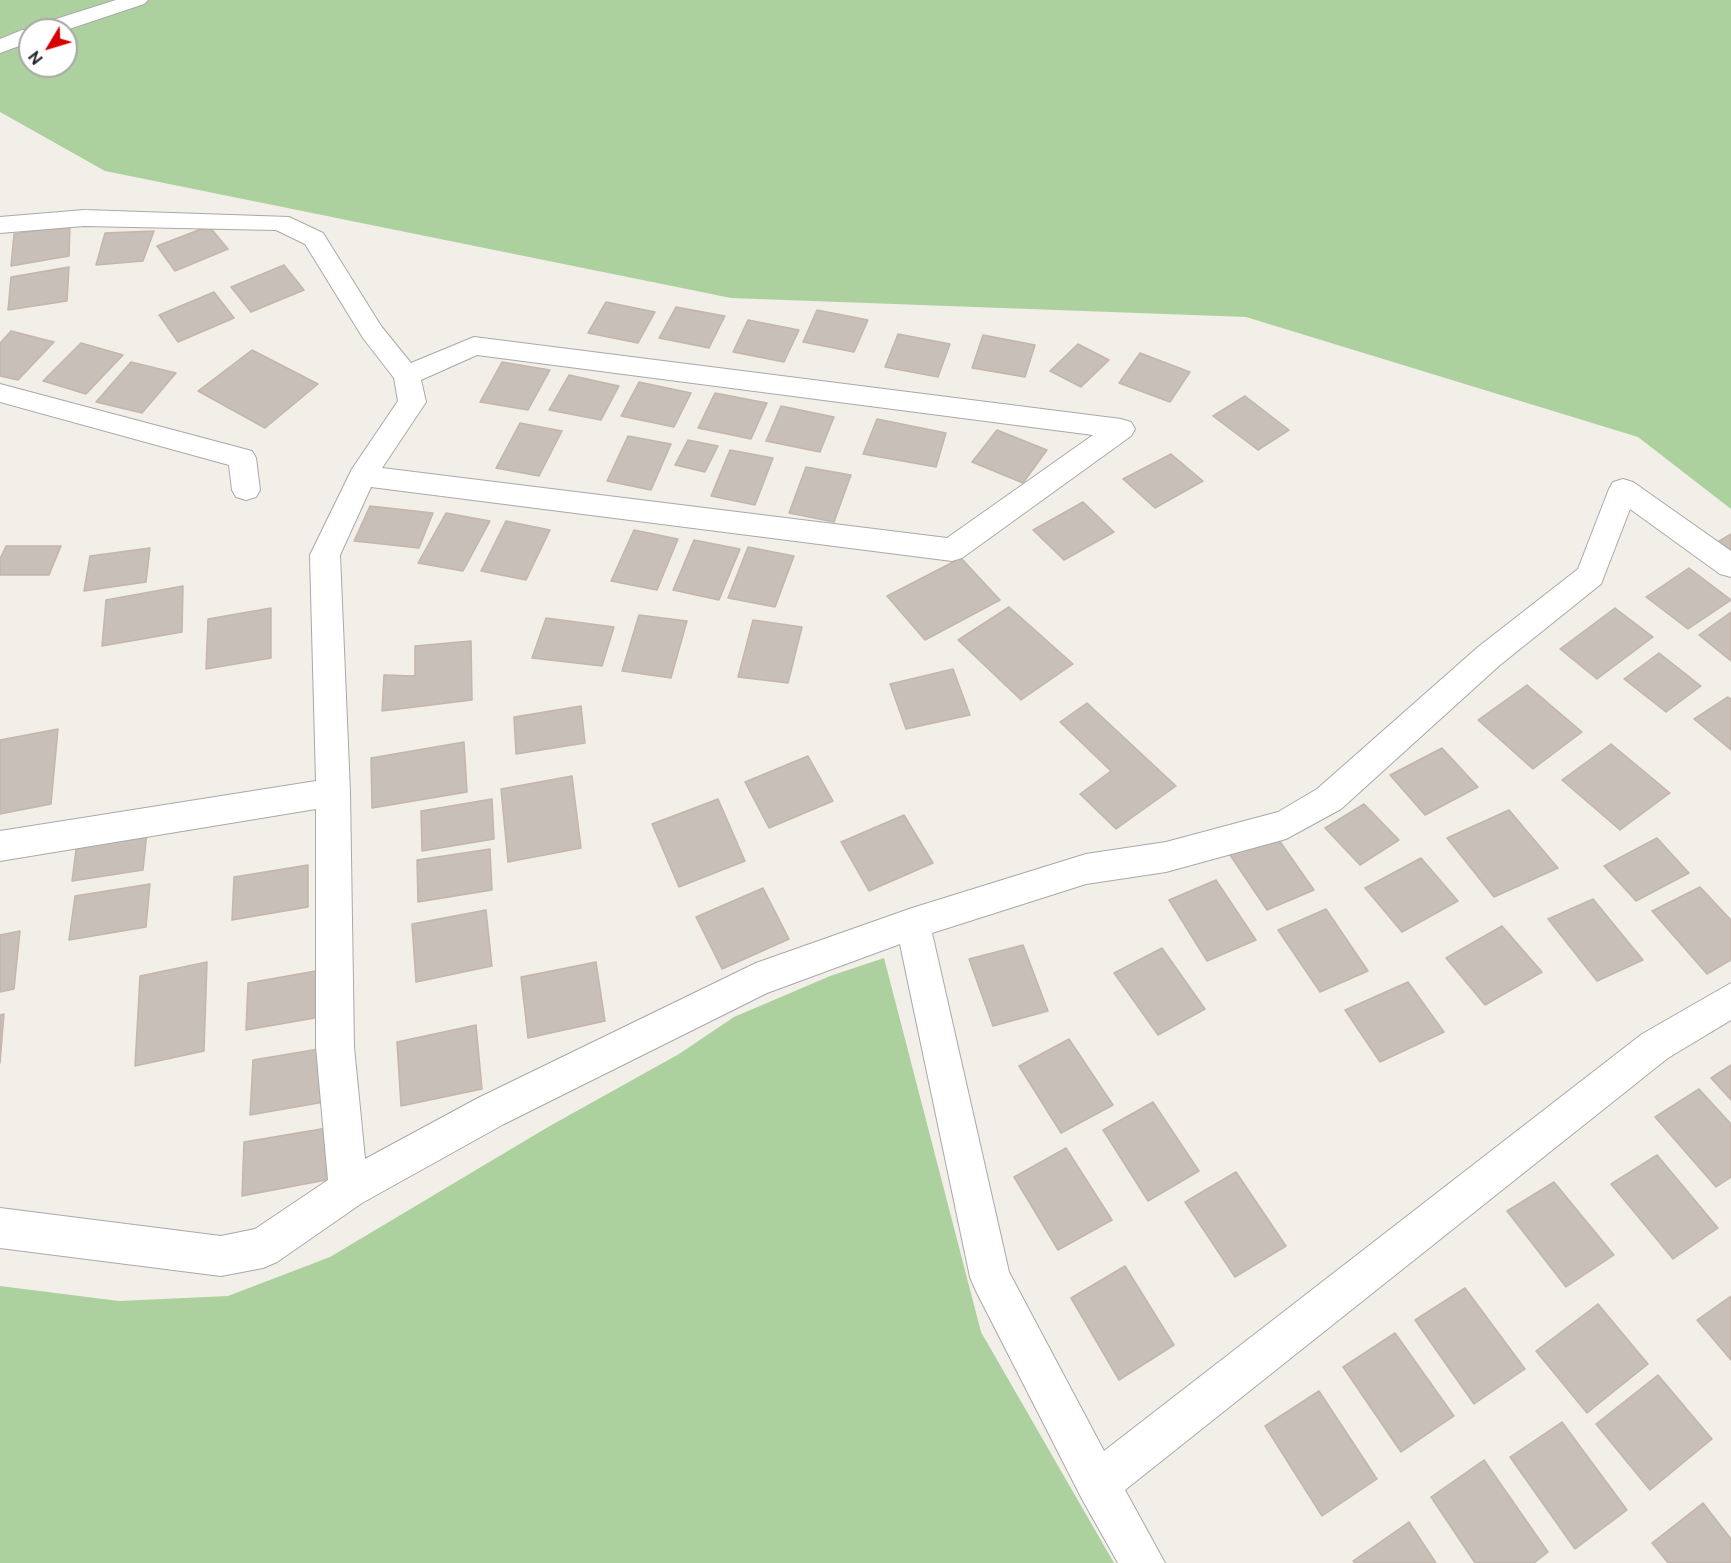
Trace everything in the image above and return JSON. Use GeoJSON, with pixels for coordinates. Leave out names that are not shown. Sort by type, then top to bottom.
{"type":"FeatureCollection","features":[{"type":"Feature","properties":{"kind":"street"},"geometry":{"type":"LineString","coordinates":[[77,18],[117,3],[137,0]]}},
{"type":"Feature","properties":{"kind":"street"},"geometry":{"type":"LineString","coordinates":[[0,46],[18,39]]}},
{"type":"Feature","properties":{"kind":"street"},"geometry":{"type":"LineString","coordinates":[[0,225],[84,218],[280,222],[314,239],[372,332],[407,376],[412,402],[362,476],[325,555],[333,792],[335,1047],[348,1189]]}},
{"type":"Feature","properties":{"kind":"street"},"geometry":{"type":"LineString","coordinates":[[362,476],[952,550],[1120,429],[474,346],[407,376]]}},
{"type":"Feature","properties":{"kind":"street"},"geometry":{"type":"LineString","coordinates":[[0,393],[242,458],[246,490]]}},
{"type":"Feature","properties":{"kind":"street"},"geometry":{"type":"LineString","coordinates":[[0,1228],[220,1256],[263,1248],[348,1189],[491,1111],[756,980],[912,924],[1086,868],[1166,857],[1286,824],[1329,799],[1489,656],[1590,576],[1623,489],[1731,566]]}},
{"type":"Feature","properties":{"kind":"street"},"geometry":{"type":"LineString","coordinates":[[0,846],[333,792]]}},
{"type":"Feature","properties":{"kind":"street"},"geometry":{"type":"LineString","coordinates":[[912,924],[925,972],[990,1277],[1097,1484],[1143,1563]]}},
{"type":"Feature","properties":{"kind":"street"},"geometry":{"type":"LineString","coordinates":[[1097,1484],[1655,1046],[1731,1000]]}},
{"type":"Feature","properties":{"kind":"green space"},"geometry":{"type":"Polygon","coordinates":[[[0,0],[1731,0],[1731,509],[1638,437],[1246,317],[731,298],[105,171],[0,112],[0,0]]]}},
{"type":"Feature","properties":{"kind":"green space"},"geometry":{"type":"Polygon","coordinates":[[[884,958],[981,1332],[1114,1563],[0,1563],[0,1286],[119,1301],[228,1296],[330,1257],[548,1127],[679,1054],[734,1017],[830,976],[884,958]]]}},
{"type":"Feature","properties":{"kind":"building"},"geometry":{"type":"Polygon","coordinates":[[[70,225],[69,256],[11,266],[14,234],[70,225]]]}},
{"type":"Feature","properties":{"kind":"building"},"geometry":{"type":"Polygon","coordinates":[[[209,226],[228,249],[175,271],[157,246],[209,226]]]}},
{"type":"Feature","properties":{"kind":"building"},"geometry":{"type":"Polygon","coordinates":[[[154,231],[143,261],[96,265],[105,233],[154,231]]]}},
{"type":"Feature","properties":{"kind":"building"},"geometry":{"type":"Polygon","coordinates":[[[284,265],[304,290],[251,312],[231,287],[284,265]]]}},
{"type":"Feature","properties":{"kind":"building"},"geometry":{"type":"Polygon","coordinates":[[[69,267],[67,301],[8,310],[11,277],[69,267]]]}},
{"type":"Feature","properties":{"kind":"building"},"geometry":{"type":"Polygon","coordinates":[[[214,292],[234,318],[178,342],[159,315],[214,292]]]}},
{"type":"Feature","properties":{"kind":"building"},"geometry":{"type":"Polygon","coordinates":[[[606,302],[655,312],[638,343],[588,333],[606,302]]]}},
{"type":"Feature","properties":{"kind":"building"},"geometry":{"type":"Polygon","coordinates":[[[676,307],[725,316],[709,348],[659,338],[676,307]]]}},
{"type":"Feature","properties":{"kind":"building"},"geometry":{"type":"Polygon","coordinates":[[[817,310],[868,320],[854,352],[803,342],[817,310]]]}},
{"type":"Feature","properties":{"kind":"building"},"geometry":{"type":"Polygon","coordinates":[[[748,320],[799,330],[784,362],[733,352],[748,320]]]}},
{"type":"Feature","properties":{"kind":"building"},"geometry":{"type":"Polygon","coordinates":[[[11,331],[54,342],[18,380],[0,376],[0,343],[11,331]]]}},
{"type":"Feature","properties":{"kind":"building"},"geometry":{"type":"Polygon","coordinates":[[[898,334],[950,344],[938,377],[885,367],[898,334]]]}},
{"type":"Feature","properties":{"kind":"building"},"geometry":{"type":"Polygon","coordinates":[[[983,335],[1035,345],[1025,377],[972,368],[983,335]]]}},
{"type":"Feature","properties":{"kind":"building"},"geometry":{"type":"Polygon","coordinates":[[[81,343],[123,355],[86,394],[43,381],[81,343]]]}},
{"type":"Feature","properties":{"kind":"building"},"geometry":{"type":"Polygon","coordinates":[[[1078,344],[1109,360],[1081,387],[1050,371],[1078,344]]]}},
{"type":"Feature","properties":{"kind":"building"},"geometry":{"type":"Polygon","coordinates":[[[252,350],[318,384],[265,428],[198,391],[252,350]]]}},
{"type":"Feature","properties":{"kind":"building"},"geometry":{"type":"Polygon","coordinates":[[[1140,353],[1190,372],[1170,402],[1119,383],[1140,353]]]}},
{"type":"Feature","properties":{"kind":"building"},"geometry":{"type":"Polygon","coordinates":[[[131,362],[176,373],[142,413],[96,402],[131,362]]]}},
{"type":"Feature","properties":{"kind":"building"},"geometry":{"type":"Polygon","coordinates":[[[502,362],[550,370],[528,410],[480,402],[502,362]]]}},
{"type":"Feature","properties":{"kind":"building"},"geometry":{"type":"Polygon","coordinates":[[[569,375],[619,386],[601,420],[549,410],[569,375]]]}},
{"type":"Feature","properties":{"kind":"building"},"geometry":{"type":"Polygon","coordinates":[[[639,382],[691,393],[674,427],[621,416],[639,382]]]}},
{"type":"Feature","properties":{"kind":"building"},"geometry":{"type":"Polygon","coordinates":[[[715,393],[767,403],[751,439],[698,428],[715,393]]]}},
{"type":"Feature","properties":{"kind":"building"},"geometry":{"type":"Polygon","coordinates":[[[1245,396],[1289,430],[1258,450],[1213,416],[1245,396]]]}},
{"type":"Feature","properties":{"kind":"building"},"geometry":{"type":"Polygon","coordinates":[[[781,406],[834,417],[820,452],[766,441],[781,406]]]}},
{"type":"Feature","properties":{"kind":"building"},"geometry":{"type":"Polygon","coordinates":[[[877,419],[946,433],[936,467],[863,454],[877,419]]]}},
{"type":"Feature","properties":{"kind":"building"},"geometry":{"type":"Polygon","coordinates":[[[520,423],[562,431],[539,476],[496,468],[520,423]]]}},
{"type":"Feature","properties":{"kind":"building"},"geometry":{"type":"Polygon","coordinates":[[[997,430],[1047,450],[1023,483],[972,462],[997,430]]]}},
{"type":"Feature","properties":{"kind":"building"},"geometry":{"type":"Polygon","coordinates":[[[628,436],[671,444],[651,490],[607,481],[628,436]]]}},
{"type":"Feature","properties":{"kind":"building"},"geometry":{"type":"Polygon","coordinates":[[[688,440],[718,446],[705,472],[675,465],[688,440]]]}},
{"type":"Feature","properties":{"kind":"building"},"geometry":{"type":"Polygon","coordinates":[[[730,450],[773,458],[755,505],[711,496],[730,450]]]}},
{"type":"Feature","properties":{"kind":"building"},"geometry":{"type":"Polygon","coordinates":[[[1171,454],[1203,481],[1155,508],[1123,479],[1171,454]]]}},
{"type":"Feature","properties":{"kind":"building"},"geometry":{"type":"Polygon","coordinates":[[[806,467],[851,475],[834,522],[789,513],[806,467]]]}},
{"type":"Feature","properties":{"kind":"building"},"geometry":{"type":"Polygon","coordinates":[[[1083,502],[1114,532],[1064,560],[1033,530],[1083,502]]]}},
{"type":"Feature","properties":{"kind":"building"},"geometry":{"type":"Polygon","coordinates":[[[370,506],[433,513],[419,548],[354,541],[370,506]]]}},
{"type":"Feature","properties":{"kind":"building"},"geometry":{"type":"Polygon","coordinates":[[[446,513],[490,521],[463,571],[418,563],[446,513]]]}},
{"type":"Feature","properties":{"kind":"building"},"geometry":{"type":"Polygon","coordinates":[[[506,521],[550,530],[526,580],[481,571],[506,521]]]}},
{"type":"Feature","properties":{"kind":"building"},"geometry":{"type":"Polygon","coordinates":[[[634,530],[678,539],[657,590],[611,581],[634,530]]]}},
{"type":"Feature","properties":{"kind":"building"},"geometry":{"type":"Polygon","coordinates":[[[1731,534],[1731,568],[1706,549],[1731,534]]]}},
{"type":"Feature","properties":{"kind":"building"},"geometry":{"type":"Polygon","coordinates":[[[694,540],[740,549],[719,600],[673,590],[694,540]]]}},
{"type":"Feature","properties":{"kind":"building"},"geometry":{"type":"Polygon","coordinates":[[[6,546],[61,546],[49,575],[0,575],[0,559],[6,546]]]}},
{"type":"Feature","properties":{"kind":"building"},"geometry":{"type":"Polygon","coordinates":[[[748,547],[794,556],[775,607],[728,598],[748,547]]]}},
{"type":"Feature","properties":{"kind":"building"},"geometry":{"type":"Polygon","coordinates":[[[150,548],[146,582],[84,591],[90,556],[150,548]]]}},
{"type":"Feature","properties":{"kind":"building"},"geometry":{"type":"Polygon","coordinates":[[[961,558],[1000,600],[925,640],[887,596],[961,558]]]}},
{"type":"Feature","properties":{"kind":"building"},"geometry":{"type":"Polygon","coordinates":[[[1689,568],[1731,600],[1688,629],[1646,597],[1689,568]]]}},
{"type":"Feature","properties":{"kind":"building"},"geometry":{"type":"Polygon","coordinates":[[[183,586],[182,632],[102,646],[106,600],[183,586]]]}},
{"type":"Feature","properties":{"kind":"building"},"geometry":{"type":"Polygon","coordinates":[[[1009,607],[1073,664],[1021,700],[958,640],[1009,607]]]}},
{"type":"Feature","properties":{"kind":"building"},"geometry":{"type":"Polygon","coordinates":[[[271,608],[271,658],[206,669],[208,619],[271,608]]]}},
{"type":"Feature","properties":{"kind":"building"},"geometry":{"type":"Polygon","coordinates":[[[1615,608],[1653,637],[1597,679],[1560,649],[1615,608]]]}},
{"type":"Feature","properties":{"kind":"building"},"geometry":{"type":"Polygon","coordinates":[[[1731,612],[1731,661],[1699,635],[1731,612]]]}},
{"type":"Feature","properties":{"kind":"building"},"geometry":{"type":"Polygon","coordinates":[[[639,615],[687,621],[671,678],[622,671],[639,615]]]}},
{"type":"Feature","properties":{"kind":"building"},"geometry":{"type":"Polygon","coordinates":[[[546,618],[614,627],[602,666],[532,658],[546,618]]]}},
{"type":"Feature","properties":{"kind":"building"},"geometry":{"type":"Polygon","coordinates":[[[753,620],[802,627],[788,683],[738,677],[753,620]]]}},
{"type":"Feature","properties":{"kind":"building"},"geometry":{"type":"Polygon","coordinates":[[[471,641],[472,700],[382,711],[384,675],[415,676],[415,646],[471,641]]]}},
{"type":"Feature","properties":{"kind":"building"},"geometry":{"type":"Polygon","coordinates":[[[1659,653],[1701,686],[1666,712],[1624,679],[1659,653]]]}},
{"type":"Feature","properties":{"kind":"building"},"geometry":{"type":"Polygon","coordinates":[[[953,669],[970,715],[906,729],[890,684],[953,669]]]}},
{"type":"Feature","properties":{"kind":"building"},"geometry":{"type":"Polygon","coordinates":[[[1527,685],[1582,732],[1533,769],[1478,720],[1527,685]]]}},
{"type":"Feature","properties":{"kind":"building"},"geometry":{"type":"Polygon","coordinates":[[[1728,697],[1731,699],[1731,750],[1694,719],[1728,697]]]}},
{"type":"Feature","properties":{"kind":"building"},"geometry":{"type":"Polygon","coordinates":[[[1087,703],[1176,786],[1116,829],[1080,794],[1111,771],[1060,722],[1087,703]]]}},
{"type":"Feature","properties":{"kind":"building"},"geometry":{"type":"Polygon","coordinates":[[[581,706],[585,743],[516,754],[514,717],[581,706]]]}},
{"type":"Feature","properties":{"kind":"building"},"geometry":{"type":"Polygon","coordinates":[[[58,729],[51,804],[0,814],[0,740],[58,729]]]}},
{"type":"Feature","properties":{"kind":"building"},"geometry":{"type":"Polygon","coordinates":[[[464,742],[467,792],[372,808],[371,758],[464,742]]]}},
{"type":"Feature","properties":{"kind":"building"},"geometry":{"type":"Polygon","coordinates":[[[1611,744],[1670,793],[1620,830],[1562,780],[1611,744]]]}},
{"type":"Feature","properties":{"kind":"building"},"geometry":{"type":"Polygon","coordinates":[[[1442,748],[1478,787],[1425,815],[1390,775],[1442,748]]]}},
{"type":"Feature","properties":{"kind":"building"},"geometry":{"type":"Polygon","coordinates":[[[808,756],[833,801],[769,828],[745,782],[808,756]]]}},
{"type":"Feature","properties":{"kind":"building"},"geometry":{"type":"Polygon","coordinates":[[[572,776],[581,848],[508,862],[501,789],[572,776]]]}},
{"type":"Feature","properties":{"kind":"building"},"geometry":{"type":"Polygon","coordinates":[[[492,799],[494,839],[422,851],[421,811],[492,799]]]}},
{"type":"Feature","properties":{"kind":"building"},"geometry":{"type":"Polygon","coordinates":[[[718,799],[745,861],[679,887],[652,824],[718,799]]]}},
{"type":"Feature","properties":{"kind":"building"},"geometry":{"type":"Polygon","coordinates":[[[1364,804],[1399,840],[1360,865],[1325,828],[1364,804]]]}},
{"type":"Feature","properties":{"kind":"building"},"geometry":{"type":"Polygon","coordinates":[[[1509,810],[1558,868],[1494,897],[1447,838],[1509,810]]]}},
{"type":"Feature","properties":{"kind":"building"},"geometry":{"type":"Polygon","coordinates":[[[904,815],[933,863],[869,891],[841,842],[904,815]]]}},
{"type":"Feature","properties":{"kind":"building"},"geometry":{"type":"Polygon","coordinates":[[[147,832],[143,870],[72,881],[77,842],[147,832]]]}},
{"type":"Feature","properties":{"kind":"building"},"geometry":{"type":"Polygon","coordinates":[[[1274,833],[1314,890],[1267,910],[1228,852],[1274,833]]]}},
{"type":"Feature","properties":{"kind":"building"},"geometry":{"type":"Polygon","coordinates":[[[1657,838],[1689,873],[1636,901],[1604,866],[1657,838]]]}},
{"type":"Feature","properties":{"kind":"building"},"geometry":{"type":"Polygon","coordinates":[[[490,849],[492,890],[418,902],[417,860],[490,849]]]}},
{"type":"Feature","properties":{"kind":"building"},"geometry":{"type":"Polygon","coordinates":[[[1421,858],[1458,901],[1402,932],[1365,888],[1421,858]]]}},
{"type":"Feature","properties":{"kind":"building"},"geometry":{"type":"Polygon","coordinates":[[[308,865],[308,907],[232,920],[234,877],[308,865]]]}},
{"type":"Feature","properties":{"kind":"building"},"geometry":{"type":"Polygon","coordinates":[[[1216,880],[1256,940],[1207,961],[1169,900],[1216,880]]]}},
{"type":"Feature","properties":{"kind":"building"},"geometry":{"type":"Polygon","coordinates":[[[150,884],[146,927],[69,940],[75,896],[150,884]]]}},
{"type":"Feature","properties":{"kind":"building"},"geometry":{"type":"Polygon","coordinates":[[[1700,887],[1731,920],[1731,960],[1707,974],[1652,911],[1700,887]]]}},
{"type":"Feature","properties":{"kind":"building"},"geometry":{"type":"Polygon","coordinates":[[[763,888],[789,939],[722,969],[696,917],[763,888]]]}},
{"type":"Feature","properties":{"kind":"building"},"geometry":{"type":"Polygon","coordinates":[[[1593,899],[1643,960],[1597,981],[1548,919],[1593,899]]]}},
{"type":"Feature","properties":{"kind":"building"},"geometry":{"type":"Polygon","coordinates":[[[1326,909],[1368,971],[1320,992],[1278,930],[1326,909]]]}},
{"type":"Feature","properties":{"kind":"building"},"geometry":{"type":"Polygon","coordinates":[[[486,910],[492,966],[416,982],[412,924],[486,910]]]}},
{"type":"Feature","properties":{"kind":"building"},"geometry":{"type":"Polygon","coordinates":[[[1502,926],[1542,972],[1485,1005],[1446,958],[1502,926]]]}},
{"type":"Feature","properties":{"kind":"building"},"geometry":{"type":"Polygon","coordinates":[[[20,931],[14,989],[0,992],[0,935],[20,931]]]}},
{"type":"Feature","properties":{"kind":"building"},"geometry":{"type":"Polygon","coordinates":[[[1023,945],[1048,1011],[993,1026],[969,959],[1023,945]]]}},
{"type":"Feature","properties":{"kind":"building"},"geometry":{"type":"Polygon","coordinates":[[[1162,948],[1205,1009],[1158,1035],[1114,973],[1162,948]]]}},
{"type":"Feature","properties":{"kind":"building"},"geometry":{"type":"Polygon","coordinates":[[[207,962],[204,1051],[135,1066],[140,976],[207,962]]]}},
{"type":"Feature","properties":{"kind":"building"},"geometry":{"type":"Polygon","coordinates":[[[596,962],[605,1021],[528,1038],[521,977],[596,962]]]}},
{"type":"Feature","properties":{"kind":"building"},"geometry":{"type":"Polygon","coordinates":[[[327,969],[326,1016],[246,1030],[248,983],[327,969]]]}},
{"type":"Feature","properties":{"kind":"building"},"geometry":{"type":"Polygon","coordinates":[[[1408,982],[1444,1032],[1380,1062],[1345,1010],[1408,982]]]}},
{"type":"Feature","properties":{"kind":"building"},"geometry":{"type":"Polygon","coordinates":[[[4,1014],[0,1063],[0,1015],[4,1014]]]}},
{"type":"Feature","properties":{"kind":"building"},"geometry":{"type":"Polygon","coordinates":[[[476,1025],[482,1089],[401,1106],[397,1042],[476,1025]]]}},
{"type":"Feature","properties":{"kind":"building"},"geometry":{"type":"Polygon","coordinates":[[[1069,1039],[1113,1105],[1061,1133],[1019,1066],[1069,1039]]]}},
{"type":"Feature","properties":{"kind":"building"},"geometry":{"type":"Polygon","coordinates":[[[331,1047],[330,1101],[250,1115],[253,1060],[331,1047]]]}},
{"type":"Feature","properties":{"kind":"building"},"geometry":{"type":"Polygon","coordinates":[[[1731,1065],[1731,1100],[1711,1078],[1731,1065]]]}},
{"type":"Feature","properties":{"kind":"building"},"geometry":{"type":"Polygon","coordinates":[[[1699,1089],[1731,1124],[1731,1177],[1716,1187],[1655,1117],[1699,1089]]]}},
{"type":"Feature","properties":{"kind":"building"},"geometry":{"type":"Polygon","coordinates":[[[1153,1102],[1199,1171],[1148,1201],[1103,1130],[1153,1102]]]}},
{"type":"Feature","properties":{"kind":"building"},"geometry":{"type":"Polygon","coordinates":[[[327,1128],[326,1180],[242,1196],[244,1142],[327,1128]]]}},
{"type":"Feature","properties":{"kind":"building"},"geometry":{"type":"Polygon","coordinates":[[[1066,1148],[1112,1220],[1058,1250],[1014,1177],[1066,1148]]]}},
{"type":"Feature","properties":{"kind":"building"},"geometry":{"type":"Polygon","coordinates":[[[1657,1155],[1718,1228],[1673,1259],[1611,1184],[1657,1155]]]}},
{"type":"Feature","properties":{"kind":"building"},"geometry":{"type":"Polygon","coordinates":[[[1236,1172],[1286,1246],[1235,1277],[1185,1202],[1236,1172]]]}},
{"type":"Feature","properties":{"kind":"building"},"geometry":{"type":"Polygon","coordinates":[[[1554,1182],[1614,1255],[1566,1287],[1507,1211],[1554,1182]]]}},
{"type":"Feature","properties":{"kind":"building"},"geometry":{"type":"Polygon","coordinates":[[[1125,1266],[1174,1345],[1119,1380],[1071,1298],[1125,1266]]]}},
{"type":"Feature","properties":{"kind":"building"},"geometry":{"type":"Polygon","coordinates":[[[1465,1288],[1525,1369],[1474,1404],[1415,1320],[1465,1288]]]}},
{"type":"Feature","properties":{"kind":"building"},"geometry":{"type":"Polygon","coordinates":[[[1731,1296],[1731,1360],[1697,1320],[1731,1296]]]}},
{"type":"Feature","properties":{"kind":"building"},"geometry":{"type":"Polygon","coordinates":[[[1598,1304],[1648,1364],[1587,1413],[1536,1351],[1598,1304]]]}},
{"type":"Feature","properties":{"kind":"building"},"geometry":{"type":"Polygon","coordinates":[[[1395,1333],[1454,1416],[1401,1452],[1343,1367],[1395,1333]]]}},
{"type":"Feature","properties":{"kind":"building"},"geometry":{"type":"Polygon","coordinates":[[[1658,1375],[1712,1439],[1650,1490],[1596,1424],[1658,1375]]]}},
{"type":"Feature","properties":{"kind":"building"},"geometry":{"type":"Polygon","coordinates":[[[1319,1391],[1377,1479],[1322,1516],[1265,1426],[1319,1391]]]}},
{"type":"Feature","properties":{"kind":"building"},"geometry":{"type":"Polygon","coordinates":[[[1562,1422],[1627,1510],[1575,1549],[1510,1457],[1562,1422]]]}},
{"type":"Feature","properties":{"kind":"building"},"geometry":{"type":"Polygon","coordinates":[[[1484,1460],[1548,1552],[1534,1563],[1475,1563],[1431,1497],[1484,1460]]]}},
{"type":"Feature","properties":{"kind":"building"},"geometry":{"type":"Polygon","coordinates":[[[1703,1503],[1731,1539],[1731,1563],[1668,1563],[1652,1543],[1703,1503]]]}},
{"type":"Feature","properties":{"kind":"building"},"geometry":{"type":"Polygon","coordinates":[[[1409,1522],[1436,1563],[1355,1563],[1353,1561],[1409,1522]]]}}]}
